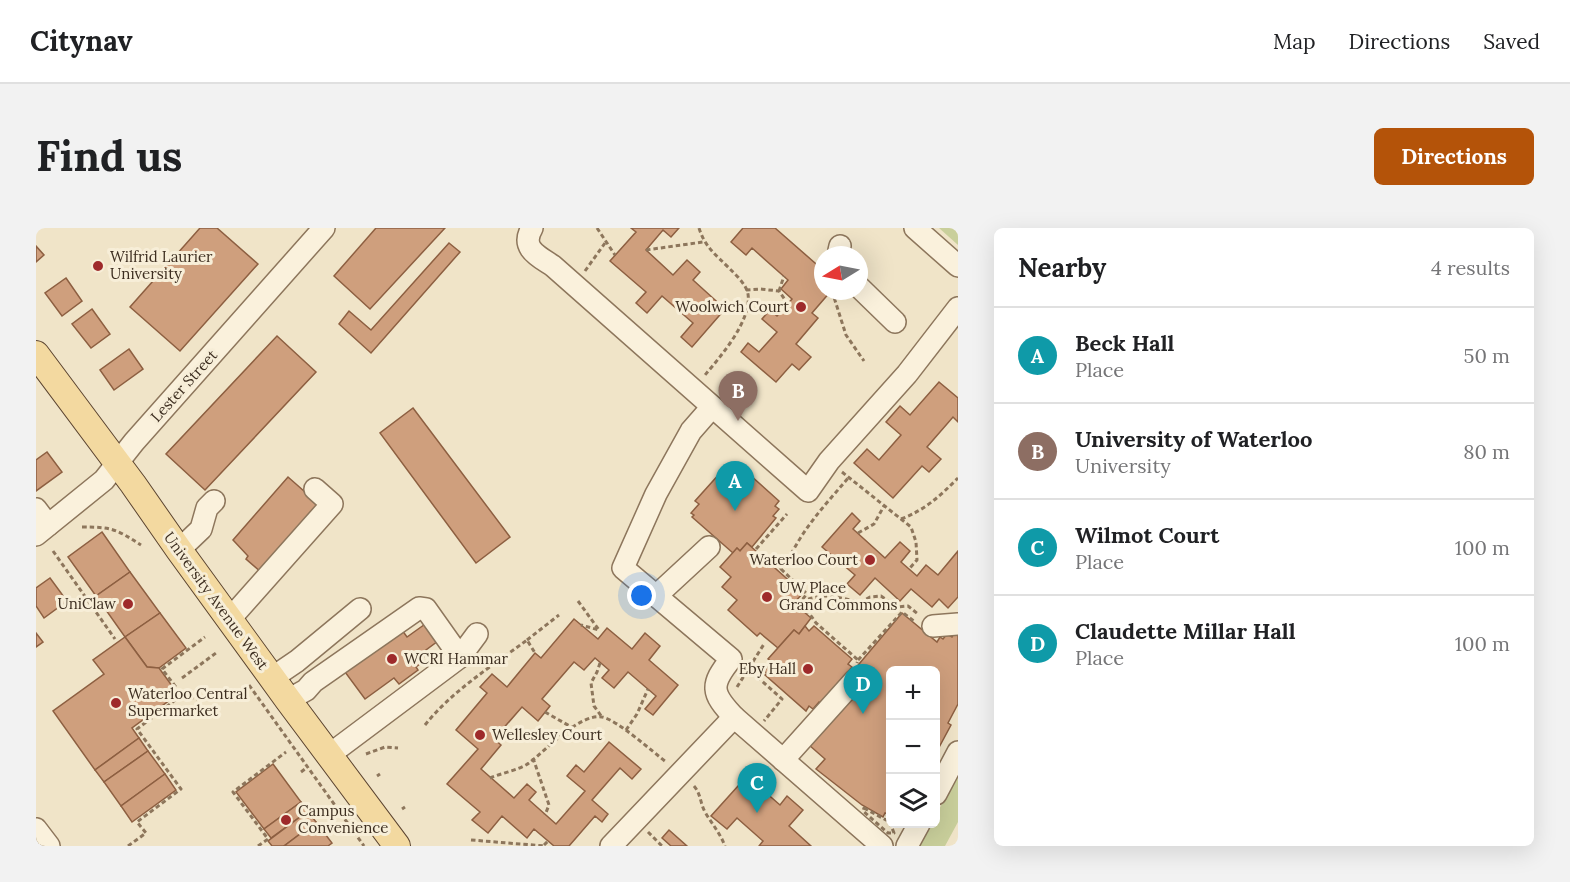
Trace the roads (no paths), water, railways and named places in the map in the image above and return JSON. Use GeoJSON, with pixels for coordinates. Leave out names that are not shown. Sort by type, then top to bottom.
{"type":"FeatureCollection","features":[{"type":"Feature","properties":{"kind":"main road","name":"University Avenue West"},"geometry":{"type":"LineString","coordinates":[[36,354],[397,846]]}},
{"type":"Feature","properties":{"kind":"street","name":"Lester Street"},"geometry":{"type":"LineString","coordinates":[[40,523],[98,487],[134,442],[324,228]]}},
{"type":"Feature","properties":{"kind":"street"},"geometry":{"type":"LineString","coordinates":[[532,228],[527,236],[528,244],[534,253],[553,266],[808,491],[829,461],[955,320]]}},
{"type":"Feature","properties":{"kind":"street"},"geometry":{"type":"LineString","coordinates":[[915,228],[958,266]]}},
{"type":"Feature","properties":{"kind":"street"},"geometry":{"type":"LineString","coordinates":[[868,296],[895,322]]}},
{"type":"Feature","properties":{"kind":"street"},"geometry":{"type":"LineString","coordinates":[[712,407],[691,431],[656,494],[623,568],[731,659],[718,675],[716,692],[723,705],[734,717],[783,760],[894,842],[913,828]]}},
{"type":"Feature","properties":{"kind":"street"},"geometry":{"type":"LineString","coordinates":[[229,620],[332,504],[315,489]]}},
{"type":"Feature","properties":{"kind":"street"},"geometry":{"type":"LineString","coordinates":[[178,550],[201,529],[207,508],[214,501]]}},
{"type":"Feature","properties":{"kind":"street"},"geometry":{"type":"LineString","coordinates":[[657,596],[709,547]]}},
{"type":"Feature","properties":{"kind":"street"},"geometry":{"type":"LineString","coordinates":[[272,678],[305,655],[360,609]]}},
{"type":"Feature","properties":{"kind":"street"},"geometry":{"type":"LineString","coordinates":[[288,700],[306,690],[313,682],[419,609],[426,609],[460,657]]}},
{"type":"Feature","properties":{"kind":"street"},"geometry":{"type":"LineString","coordinates":[[926,626],[958,624]]}},
{"type":"Feature","properties":{"kind":"street"},"geometry":{"type":"LineString","coordinates":[[329,755],[460,657],[477,634]]}},
{"type":"Feature","properties":{"kind":"street"},"geometry":{"type":"LineString","coordinates":[[783,760],[854,681]]}},
{"type":"Feature","properties":{"kind":"street"},"geometry":{"type":"LineString","coordinates":[[611,846],[734,717]]}},
{"type":"Feature","properties":{"kind":"street"},"geometry":{"type":"LineString","coordinates":[[940,786],[958,752]]}},
{"type":"Feature","properties":{"kind":"street"},"geometry":{"type":"LineString","coordinates":[[36,829],[49,846]]}},
{"type":"Feature","properties":{"kind":"place","name":"Wilfrid Laurier University"},"geometry":{"type":"Point","coordinates":[98,266]}},
{"type":"Feature","properties":{"kind":"place","name":"Woolwich Court"},"geometry":{"type":"Point","coordinates":[801,307]}},
{"type":"Feature","properties":{"kind":"place","name":"University of Waterloo"},"geometry":{"type":"Point","coordinates":[738,421]}},
{"type":"Feature","properties":{"kind":"place","name":"Beck Hall"},"geometry":{"type":"Point","coordinates":[735,511]}},
{"type":"Feature","properties":{"kind":"place","name":"Waterloo Court"},"geometry":{"type":"Point","coordinates":[870,560]}},
{"type":"Feature","properties":{"kind":"place","name":"UW Place Grand Commons"},"geometry":{"type":"Point","coordinates":[767,597]}},
{"type":"Feature","properties":{"kind":"place","name":"UniClaw"},"geometry":{"type":"Point","coordinates":[128,604]}},
{"type":"Feature","properties":{"kind":"place","name":"WCRI Hammar"},"geometry":{"type":"Point","coordinates":[392,659]}},
{"type":"Feature","properties":{"kind":"place","name":"Eby Hall"},"geometry":{"type":"Point","coordinates":[808,669]}},
{"type":"Feature","properties":{"kind":"place","name":"Waterloo Central Supermarket"},"geometry":{"type":"Point","coordinates":[116,703]}},
{"type":"Feature","properties":{"kind":"place","name":"Claudette Millar Hall"},"geometry":{"type":"Point","coordinates":[863,714]}},
{"type":"Feature","properties":{"kind":"place","name":"Wellesley Court"},"geometry":{"type":"Point","coordinates":[480,735]}},
{"type":"Feature","properties":{"kind":"place","name":"Wilmot Court"},"geometry":{"type":"Point","coordinates":[757,813]}},
{"type":"Feature","properties":{"kind":"place","name":"Campus Convenience"},"geometry":{"type":"Point","coordinates":[286,820]}}]}
